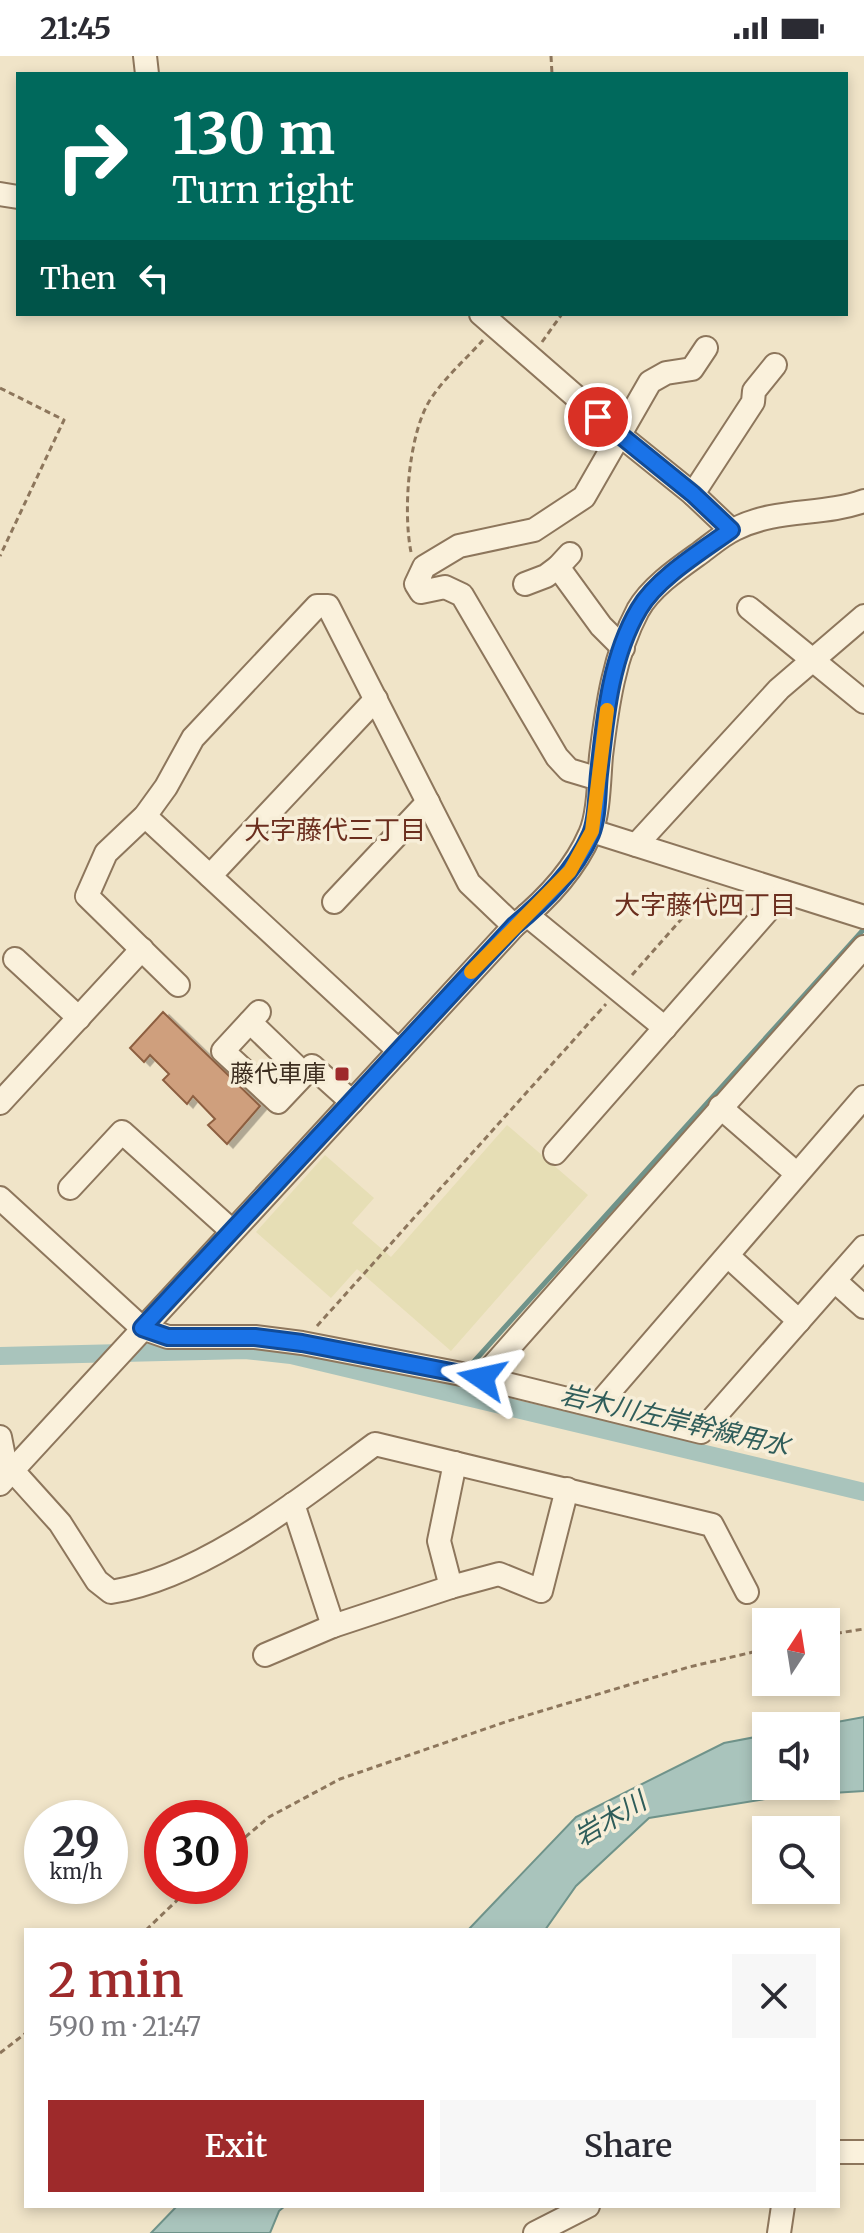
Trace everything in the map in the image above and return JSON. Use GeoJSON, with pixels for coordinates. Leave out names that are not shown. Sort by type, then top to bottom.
{"type":"FeatureCollection","features":[{"type":"Feature","properties":{"kind":"street"},"geometry":{"type":"LineString","coordinates":[[488,320],[731,530]]}},
{"type":"Feature","properties":{"kind":"street"},"geometry":{"type":"LineString","coordinates":[[599,779],[569,770],[557,757],[462,595],[445,587],[421,592],[416,584],[424,567],[459,546],[534,530],[584,497],[650,382],[666,373],[692,369],[706,348]]}},
{"type":"Feature","properties":{"kind":"street"},"geometry":{"type":"LineString","coordinates":[[693,494],[753,402],[754,391],[775,365]]}},
{"type":"Feature","properties":{"kind":"street"},"geometry":{"type":"LineString","coordinates":[[6,1478],[399,1051],[570,871],[592,831],[608,700],[623,648],[639,609],[651,593],[689,560],[731,530],[755,519],[782,513],[860,508]]}},
{"type":"Feature","properties":{"kind":"street"},"geometry":{"type":"LineString","coordinates":[[525,584],[546,576],[564,561],[601,626],[623,648]]}},
{"type":"Feature","properties":{"kind":"street"},"geometry":{"type":"LineString","coordinates":[[178,985],[87,896],[106,853],[145,816],[166,787],[193,738],[317,606],[328,606],[469,883],[618,990],[665,1028]]}},
{"type":"Feature","properties":{"kind":"street"},"geometry":{"type":"LineString","coordinates":[[749,608],[864,702]]}},
{"type":"Feature","properties":{"kind":"street"},"geometry":{"type":"LineString","coordinates":[[636,845],[779,689],[816,661],[864,616]]}},
{"type":"Feature","properties":{"kind":"street"},"geometry":{"type":"LineString","coordinates":[[210,876],[376,699]]}},
{"type":"Feature","properties":{"kind":"street"},"geometry":{"type":"LineString","coordinates":[[334,902],[428,802]]}},
{"type":"Feature","properties":{"kind":"street"},"geometry":{"type":"LineString","coordinates":[[145,816],[399,1051]]}},
{"type":"Feature","properties":{"kind":"street"},"geometry":{"type":"LineString","coordinates":[[592,831],[864,917]]}},
{"type":"Feature","properties":{"kind":"street"},"geometry":{"type":"LineString","coordinates":[[555,1153],[784,892]]}},
{"type":"Feature","properties":{"kind":"street"},"geometry":{"type":"LineString","coordinates":[[482,1378],[864,947]]}},
{"type":"Feature","properties":{"kind":"street"},"geometry":{"type":"LineString","coordinates":[[0,1103],[142,949]]}},
{"type":"Feature","properties":{"kind":"street"},"geometry":{"type":"LineString","coordinates":[[28,962],[79,1018]]}},
{"type":"Feature","properties":{"kind":"street"},"geometry":{"type":"LineString","coordinates":[[304,1074],[254,1017],[223,1051],[278,1102],[312,1066],[352,1102]]}},
{"type":"Feature","properties":{"kind":"street"},"geometry":{"type":"LineString","coordinates":[[598,1405],[864,1097]]}},
{"type":"Feature","properties":{"kind":"street"},"geometry":{"type":"LineString","coordinates":[[720,1107],[797,1174]]}},
{"type":"Feature","properties":{"kind":"street"},"geometry":{"type":"LineString","coordinates":[[70,1188],[122,1132],[232,1231]]}},
{"type":"Feature","properties":{"kind":"street"},"geometry":{"type":"LineString","coordinates":[[0,1198],[142,1328],[168,1337],[255,1337],[302,1343],[482,1378],[701,1432],[864,1247]]}},
{"type":"Feature","properties":{"kind":"street"},"geometry":{"type":"LineString","coordinates":[[728,1256],[799,1321]]}},
{"type":"Feature","properties":{"kind":"street"},"geometry":{"type":"LineString","coordinates":[[835,1281],[864,1307]]}},
{"type":"Feature","properties":{"kind":"street"},"geometry":{"type":"LineString","coordinates":[[0,1437],[6,1478],[60,1523],[97,1581],[111,1592],[138,1588],[180,1572],[293,1504],[375,1444],[712,1525],[747,1592]]}},
{"type":"Feature","properties":{"kind":"street"},"geometry":{"type":"LineString","coordinates":[[451,1587],[439,1541],[455,1463]]}},
{"type":"Feature","properties":{"kind":"street"},"geometry":{"type":"LineString","coordinates":[[265,1655],[333,1626],[499,1574],[541,1591],[567,1489]]}},
{"type":"Feature","properties":{"kind":"street"},"geometry":{"type":"LineString","coordinates":[[293,1504],[333,1626]]}},
{"type":"Feature","properties":{"kind":"street"},"geometry":{"type":"LineString","coordinates":[[840,2152],[864,2152]]}},
{"type":"Feature","properties":{"kind":"street"},"geometry":{"type":"LineString","coordinates":[[535,2233],[584,2208]]}},
{"type":"Feature","properties":{"kind":"street"},"geometry":{"type":"LineString","coordinates":[[779,2233],[783,2208]]}},
{"type":"Feature","properties":{"kind":"path"},"geometry":{"type":"LineString","coordinates":[[531,358],[561,316]]}},
{"type":"Feature","properties":{"kind":"path"},"geometry":{"type":"LineString","coordinates":[[416,584],[408,536],[407,497],[416,439],[429,401],[488,320]]}},
{"type":"Feature","properties":{"kind":"path"},"geometry":{"type":"LineString","coordinates":[[0,388],[64,420],[0,556]]}},
{"type":"Feature","properties":{"kind":"path"},"geometry":{"type":"LineString","coordinates":[[302,1343],[722,873]]}},
{"type":"Feature","properties":{"kind":"path"},"geometry":{"type":"LineString","coordinates":[[840,1633],[864,1629]]}},
{"type":"Feature","properties":{"kind":"path"},"geometry":{"type":"LineString","coordinates":[[248,1835],[269,1817],[340,1779],[508,1721],[689,1667],[752,1652]]}},
{"type":"Feature","properties":{"kind":"path"},"geometry":{"type":"LineString","coordinates":[[148,1928],[173,1904]]}},
{"type":"Feature","properties":{"kind":"path"},"geometry":{"type":"LineString","coordinates":[[0,2053],[24,2035]]}},
{"type":"Feature","properties":{"kind":"shaded area"},"geometry":{"type":"Polygon","coordinates":[[[507,1125],[588,1195],[451,1351],[357,1269],[331,1298],[256,1232],[325,1155],[374,1198],[352,1223],[391,1257],[507,1125]]]}},
{"type":"Feature","properties":{"kind":"water","name":"岩木川"},"geometry":{"type":"Polygon","coordinates":[[[864,1717],[864,1791],[840,1792],[840,1721],[864,1717]]]}},
{"type":"Feature","properties":{"kind":"water","name":"岩木川"},"geometry":{"type":"Polygon","coordinates":[[[752,1738],[752,1800],[759,1800],[649,1818],[576,1886],[546,1928],[470,1928],[576,1817],[724,1743],[752,1738]]]}},
{"type":"Feature","properties":{"kind":"water"},"geometry":{"type":"Polygon","coordinates":[[[175,2208],[283,2208],[270,2233],[151,2233],[175,2208]]]}},
{"type":"Feature","properties":{"kind":"building"},"geometry":{"type":"Polygon","coordinates":[[[163,1012],[260,1106],[227,1144],[208,1125],[215,1119],[193,1096],[187,1104],[163,1080],[169,1074],[150,1055],[144,1062],[130,1048],[163,1012]]]}},
{"type":"Feature","properties":{"kind":"waterway"},"geometry":{"type":"LineString","coordinates":[[469,1367],[864,929]]}},
{"type":"Feature","properties":{"kind":"waterway","name":"岩木川左岸幹線用水"},"geometry":{"type":"LineString","coordinates":[[0,1356],[245,1350],[291,1355],[864,1492]]}},
{"type":"Feature","properties":{"kind":"slow traffic"},"geometry":{"type":"LineString","coordinates":[[471,972],[570,871],[592,831],[607,710]]}},
{"type":"Feature","properties":{"kind":"place","name":"藤代車庫"},"geometry":{"type":"Point","coordinates":[342,1074]}},
{"type":"Feature","properties":{"kind":"district","name":"大字藤代三丁目"},"geometry":{"type":"Point","coordinates":[335,830]}},
{"type":"Feature","properties":{"kind":"district","name":"大字藤代四丁目"},"geometry":{"type":"Point","coordinates":[705,905]}},
{"type":"Feature","properties":{"kind":"route"},"geometry":{"type":"LineString","coordinates":[[482,1378],[302,1343],[255,1337],[168,1337],[142,1328],[514,926],[570,871],[592,831],[608,700],[623,648],[639,609],[651,593],[689,560],[731,530],[693,494],[598,417]]}}]}
